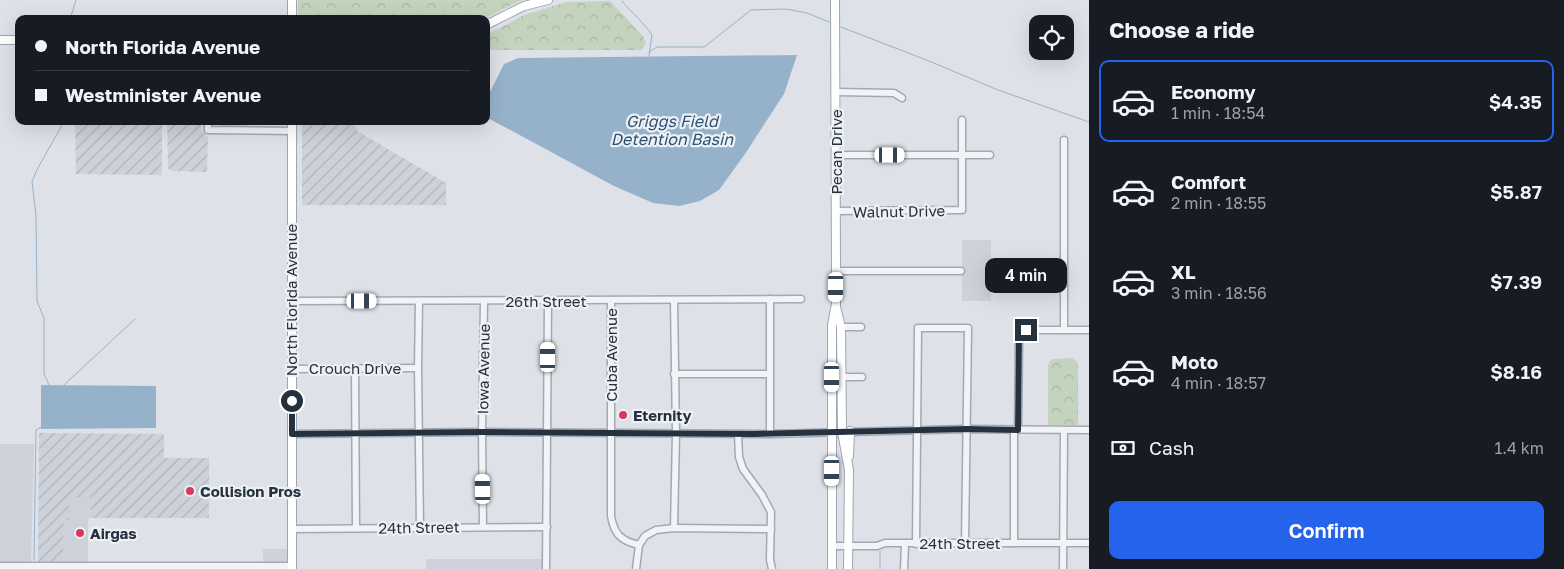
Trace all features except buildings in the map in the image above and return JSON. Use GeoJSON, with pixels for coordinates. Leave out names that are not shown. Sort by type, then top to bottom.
{"type":"FeatureCollection","features":[{"type":"Feature","properties":{"kind":"main road"},"geometry":{"type":"LineString","coordinates":[[292,0],[292,15]]}},
{"type":"Feature","properties":{"kind":"main road"},"geometry":{"type":"LineString","coordinates":[[490,23],[524,6],[548,0]]}},
{"type":"Feature","properties":{"kind":"main road","name":"Pecan Drive"},"geometry":{"type":"LineString","coordinates":[[832,569],[832,325],[836,304],[835,0]]}},
{"type":"Feature","properties":{"kind":"main road"},"geometry":{"type":"LineString","coordinates":[[0,40],[15,40]]}},
{"type":"Feature","properties":{"kind":"main road","name":"North Florida Avenue"},"geometry":{"type":"LineString","coordinates":[[292,125],[292,568]]}},
{"type":"Feature","properties":{"kind":"main road","name":"Pecan Drive"},"geometry":{"type":"LineString","coordinates":[[836,304],[841,327],[842,377],[849,470],[848,569]]}},
{"type":"Feature","properties":{"kind":"street"},"geometry":{"type":"LineString","coordinates":[[836,92],[894,93],[902,98]]}},
{"type":"Feature","properties":{"kind":"street","name":"Walnut Drive"},"geometry":{"type":"LineString","coordinates":[[836,211],[962,210],[962,120]]}},
{"type":"Feature","properties":{"kind":"street"},"geometry":{"type":"LineString","coordinates":[[208,125],[208,130],[292,130]]}},
{"type":"Feature","properties":{"kind":"street"},"geometry":{"type":"LineString","coordinates":[[1064,140],[1064,330]]}},
{"type":"Feature","properties":{"kind":"street"},"geometry":{"type":"LineString","coordinates":[[836,155],[990,155]]}},
{"type":"Feature","properties":{"kind":"street"},"geometry":{"type":"LineString","coordinates":[[836,271],[962,271]]}},
{"type":"Feature","properties":{"kind":"street"},"geometry":{"type":"LineString","coordinates":[[770,299],[770,434]]}},
{"type":"Feature","properties":{"kind":"street","name":"26th Street"},"geometry":{"type":"LineString","coordinates":[[291,301],[801,299]]}},
{"type":"Feature","properties":{"kind":"street","name":"Cuba Avenue"},"geometry":{"type":"LineString","coordinates":[[611,300],[611,516],[613,527],[620,537],[639,545]]}},
{"type":"Feature","properties":{"kind":"street"},"geometry":{"type":"LineString","coordinates":[[674,300],[676,434],[674,528]]}},
{"type":"Feature","properties":{"kind":"street"},"geometry":{"type":"LineString","coordinates":[[419,301],[420,527]]}},
{"type":"Feature","properties":{"kind":"street","name":"Iowa Avenue"},"geometry":{"type":"LineString","coordinates":[[483,527],[484,301]]}},
{"type":"Feature","properties":{"kind":"street"},"geometry":{"type":"LineString","coordinates":[[546,569],[548,301]]}},
{"type":"Feature","properties":{"kind":"street"},"geometry":{"type":"LineString","coordinates":[[841,327],[861,327]]}},
{"type":"Feature","properties":{"kind":"street"},"geometry":{"type":"LineString","coordinates":[[916,544],[918,328],[968,328],[965,543]]}},
{"type":"Feature","properties":{"kind":"street"},"geometry":{"type":"LineString","coordinates":[[1014,543],[1019,335],[1026,330],[1089,330]]}},
{"type":"Feature","properties":{"kind":"street","name":"Crouch Drive"},"geometry":{"type":"LineString","coordinates":[[291,368],[418,368]]}},
{"type":"Feature","properties":{"kind":"street"},"geometry":{"type":"LineString","coordinates":[[355,368],[356,528]]}},
{"type":"Feature","properties":{"kind":"street"},"geometry":{"type":"LineString","coordinates":[[674,374],[770,374]]}},
{"type":"Feature","properties":{"kind":"street"},"geometry":{"type":"LineString","coordinates":[[832,377],[862,377]]}},
{"type":"Feature","properties":{"kind":"street"},"geometry":{"type":"LineString","coordinates":[[292,434],[419,432],[770,434],[967,429],[1089,430]]}},
{"type":"Feature","properties":{"kind":"street"},"geometry":{"type":"LineString","coordinates":[[1063,569],[1064,430]]}},
{"type":"Feature","properties":{"kind":"street"},"geometry":{"type":"LineString","coordinates":[[738,434],[739,457],[743,469],[771,512],[770,560],[772,569]]}},
{"type":"Feature","properties":{"kind":"street","name":"24th Street"},"geometry":{"type":"LineString","coordinates":[[292,529],[547,527]]}},
{"type":"Feature","properties":{"kind":"street"},"geometry":{"type":"LineString","coordinates":[[636,569],[639,545],[645,536],[656,530],[674,528],[771,529]]}},
{"type":"Feature","properties":{"kind":"street","name":"24th Street"},"geometry":{"type":"LineString","coordinates":[[832,546],[877,546],[885,543],[1089,543]]}},
{"type":"Feature","properties":{"kind":"street"},"geometry":{"type":"LineString","coordinates":[[904,569],[905,544]]}},
{"type":"Feature","properties":{"kind":"street"},"geometry":{"type":"LineString","coordinates":[[0,566],[292,568]]}},
{"type":"Feature","properties":{"kind":"shaded area"},"geometry":{"type":"Polygon","coordinates":[[[75,125],[162,125],[162,175],[76,174],[75,125]]]}},
{"type":"Feature","properties":{"kind":"shaded area"},"geometry":{"type":"Polygon","coordinates":[[[167,125],[202,125],[202,131],[208,137],[207,172],[171,171],[168,168],[167,125]]]}},
{"type":"Feature","properties":{"kind":"shaded area"},"geometry":{"type":"Polygon","coordinates":[[[220,125],[247,125],[247,126],[220,125]]]}},
{"type":"Feature","properties":{"kind":"shaded area"},"geometry":{"type":"Polygon","coordinates":[[[302,125],[355,125],[357,131],[446,183],[446,205],[302,205],[302,125]]]}},
{"type":"Feature","properties":{"kind":"shaded area"},"geometry":{"type":"Polygon","coordinates":[[[962,240],[991,240],[991,301],[962,301],[962,240]]]}},
{"type":"Feature","properties":{"kind":"shaded area"},"geometry":{"type":"Polygon","coordinates":[[[39,433],[164,434],[164,458],[209,458],[209,518],[91,518],[91,497],[69,497],[69,520],[64,520],[63,562],[38,562],[39,433]]]}},
{"type":"Feature","properties":{"kind":"shaded area"},"geometry":{"type":"Polygon","coordinates":[[[0,444],[34,444],[31,562],[0,562],[0,444]]]}},
{"type":"Feature","properties":{"kind":"shaded area"},"geometry":{"type":"Polygon","coordinates":[[[69,497],[91,497],[91,518],[88,519],[88,563],[63,562],[64,520],[69,520],[69,497]]]}},
{"type":"Feature","properties":{"kind":"shaded area"},"geometry":{"type":"Polygon","coordinates":[[[263,549],[287,549],[287,561],[284,563],[263,563],[263,549]]]}},
{"type":"Feature","properties":{"kind":"shaded area"},"geometry":{"type":"Polygon","coordinates":[[[426,559],[543,559],[543,569],[426,569],[426,559]]]}},
{"type":"Feature","properties":{"kind":"green space"},"geometry":{"type":"Polygon","coordinates":[[[298,0],[522,0],[490,16],[298,15],[298,0]]]}},
{"type":"Feature","properties":{"kind":"green space"},"geometry":{"type":"Polygon","coordinates":[[[610,1],[643,36],[646,43],[642,50],[490,50],[490,32],[524,15],[567,2],[610,1]]]}},
{"type":"Feature","properties":{"kind":"green space"},"geometry":{"type":"Polygon","coordinates":[[[1073,358],[1078,363],[1078,425],[1048,425],[1048,365],[1053,359],[1073,358]]]}},
{"type":"Feature","properties":{"kind":"water","name":"Griggs Field Detention Basin"},"geometry":{"type":"Polygon","coordinates":[[[797,55],[784,94],[719,190],[700,201],[679,206],[653,203],[614,186],[490,119],[490,92],[504,64],[518,58],[797,55]]]}},
{"type":"Feature","properties":{"kind":"water"},"geometry":{"type":"Polygon","coordinates":[[[41,385],[156,386],[156,428],[41,429],[41,385]]]}},
{"type":"Feature","properties":{"kind":"waterway"},"geometry":{"type":"LineString","coordinates":[[71,15],[76,0]]}},
{"type":"Feature","properties":{"kind":"waterway"},"geometry":{"type":"LineString","coordinates":[[622,1],[652,35],[649,56]]}},
{"type":"Feature","properties":{"kind":"waterway"},"geometry":{"type":"LineString","coordinates":[[649,52],[657,47],[704,47],[751,10],[786,9],[807,13],[829,22]]}},
{"type":"Feature","properties":{"kind":"waterway"},"geometry":{"type":"LineString","coordinates":[[841,27],[998,90],[1089,122]]}},
{"type":"Feature","properties":{"kind":"waterway"},"geometry":{"type":"LineString","coordinates":[[49,385],[44,374],[44,318],[37,301],[36,216],[32,181],[61,125]]}},
{"type":"Feature","properties":{"kind":"waterway"},"geometry":{"type":"LineString","coordinates":[[64,385],[135,319]]}},
{"type":"Feature","properties":{"kind":"waterway"},"geometry":{"type":"LineString","coordinates":[[34,560],[36,430],[41,427]]}},
{"type":"Feature","properties":{"kind":"waterway"},"geometry":{"type":"LineString","coordinates":[[880,551],[880,569]]}},
{"type":"Feature","properties":{"kind":"place","name":"Eternity"},"geometry":{"type":"Point","coordinates":[623,415]}},
{"type":"Feature","properties":{"kind":"place","name":"Collision Pros"},"geometry":{"type":"Point","coordinates":[190,491]}},
{"type":"Feature","properties":{"kind":"place","name":"Airgas"},"geometry":{"type":"Point","coordinates":[80,533]}},
{"type":"Feature","properties":{"kind":"route"},"geometry":{"type":"LineString","coordinates":[[292,401],[292,434],[388,434],[419,432],[754,434],[967,429],[1018,430],[1019,335],[1026,330]]}}]}
